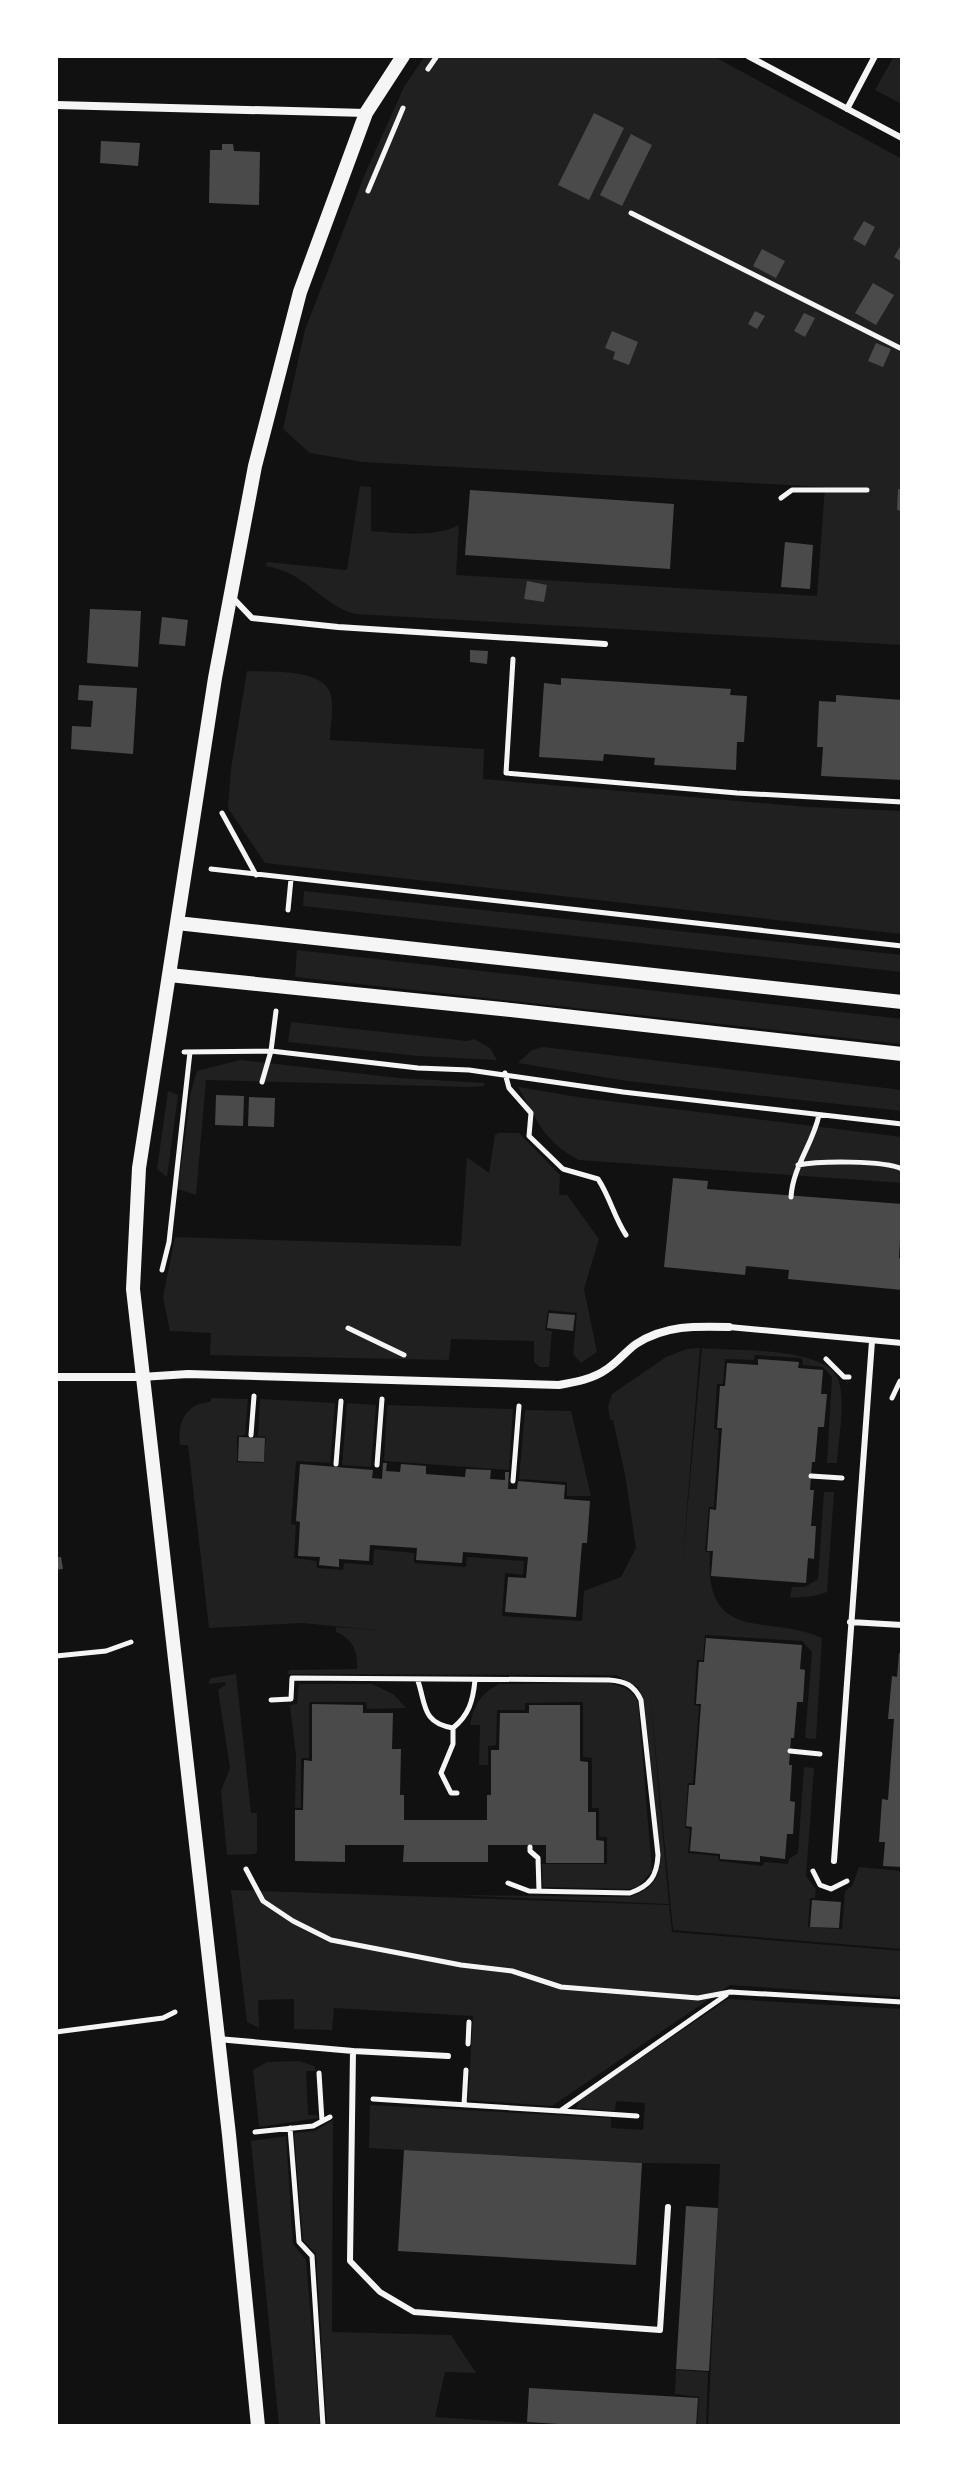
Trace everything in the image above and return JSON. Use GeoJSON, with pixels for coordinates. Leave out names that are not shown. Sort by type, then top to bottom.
{"type":"FeatureCollection","features":[{"type":"Feature","properties":{"kind":"street"},"geometry":{"type":"LineString","coordinates":[[258,2426],[218,2039],[141,1377],[133,1289],[139,1168],[230,594],[255,466],[300,292],[366,113],[403,56]]}},
{"type":"Feature","properties":{"kind":"street"},"geometry":{"type":"LineString","coordinates":[[56,105],[366,113]]}},
{"type":"Feature","properties":{"kind":"street"},"geometry":{"type":"LineString","coordinates":[[177,923],[902,1002]]}},
{"type":"Feature","properties":{"kind":"street"},"geometry":{"type":"LineString","coordinates":[[169,975],[902,1054]]}},
{"type":"Feature","properties":{"kind":"street"},"geometry":{"type":"LineString","coordinates":[[56,1377],[188,1374],[559,1385],[584,1380],[608,1369],[637,1343],[666,1330],[689,1326],[729,1327]]}},
{"type":"Feature","properties":{"kind":"lane"},"geometry":{"type":"LineString","coordinates":[[748,56],[902,138]]}},
{"type":"Feature","properties":{"kind":"lane"},"geometry":{"type":"LineString","coordinates":[[847,109],[875,56]]}},
{"type":"Feature","properties":{"kind":"lane"},"geometry":{"type":"LineString","coordinates":[[230,594],[252,618],[605,644]]}},
{"type":"Feature","properties":{"kind":"lane"},"geometry":{"type":"LineString","coordinates":[[729,1327],[902,1343]]}},
{"type":"Feature","properties":{"kind":"lane"},"geometry":{"type":"LineString","coordinates":[[834,1861],[872,1341]]}},
{"type":"Feature","properties":{"kind":"lane"},"geometry":{"type":"LineString","coordinates":[[850,1622],[902,1625]]}},
{"type":"Feature","properties":{"kind":"lane"},"geometry":{"type":"LineString","coordinates":[[218,2039],[448,2056]]}},
{"type":"Feature","properties":{"kind":"lane"},"geometry":{"type":"LineString","coordinates":[[353,2051],[350,2261],[380,2292],[414,2312],[660,2330],[668,2207]]}},
{"type":"Feature","properties":{"kind":"path"},"geometry":{"type":"LineString","coordinates":[[421,78],[437,56]]}},
{"type":"Feature","properties":{"kind":"path"},"geometry":{"type":"LineString","coordinates":[[364,202],[406,100]]}},
{"type":"Feature","properties":{"kind":"path"},"geometry":{"type":"LineString","coordinates":[[631,213],[902,349]]}},
{"type":"Feature","properties":{"kind":"path"},"geometry":{"type":"LineString","coordinates":[[781,498],[792,490],[867,490]]}},
{"type":"Feature","properties":{"kind":"path"},"geometry":{"type":"LineString","coordinates":[[514,638],[506,773],[737,793],[902,802]]}},
{"type":"Feature","properties":{"kind":"path"},"geometry":{"type":"LineString","coordinates":[[222,802],[221,811],[256,875]]}},
{"type":"Feature","properties":{"kind":"path"},"geometry":{"type":"LineString","coordinates":[[186,866],[902,946]]}},
{"type":"Feature","properties":{"kind":"path"},"geometry":{"type":"LineString","coordinates":[[288,907],[291,879]]}},
{"type":"Feature","properties":{"kind":"path"},"geometry":{"type":"LineString","coordinates":[[262,1082],[276,1016]]}},
{"type":"Feature","properties":{"kind":"path"},"geometry":{"type":"LineString","coordinates":[[133,1289],[158,1290],[169,1242],[190,1052],[271,1051],[418,1068],[505,1073],[623,1092],[902,1124]]}},
{"type":"Feature","properties":{"kind":"path"},"geometry":{"type":"LineString","coordinates":[[505,1073],[509,1088],[531,1113],[529,1136],[543,1154],[563,1169],[598,1179],[626,1235]]}},
{"type":"Feature","properties":{"kind":"path"},"geometry":{"type":"LineString","coordinates":[[791,1197],[794,1173],[819,1115]]}},
{"type":"Feature","properties":{"kind":"path"},"geometry":{"type":"LineString","coordinates":[[798,1165],[813,1162],[882,1165],[902,1169]]}},
{"type":"Feature","properties":{"kind":"path"},"geometry":{"type":"LineString","coordinates":[[251,1435],[254,1395]]}},
{"type":"Feature","properties":{"kind":"path"},"geometry":{"type":"LineString","coordinates":[[336,1464],[341,1396]]}},
{"type":"Feature","properties":{"kind":"path"},"geometry":{"type":"LineString","coordinates":[[377,1465],[382,1398]]}},
{"type":"Feature","properties":{"kind":"path"},"geometry":{"type":"LineString","coordinates":[[513,1481],[519,1405]]}},
{"type":"Feature","properties":{"kind":"path"},"geometry":{"type":"LineString","coordinates":[[811,1476],[843,1478]]}},
{"type":"Feature","properties":{"kind":"path"},"geometry":{"type":"LineString","coordinates":[[56,1656],[106,1651],[131,1642]]}},
{"type":"Feature","properties":{"kind":"path"},"geometry":{"type":"LineString","coordinates":[[271,1700],[291,1699],[292,1678],[622,1680],[636,1689],[641,1700],[658,1855],[653,1879],[643,1889],[630,1893],[529,1891],[508,1883]]}},
{"type":"Feature","properties":{"kind":"path"},"geometry":{"type":"LineString","coordinates":[[418,1681],[425,1713],[440,1726],[453,1728],[466,1717],[475,1680]]}},
{"type":"Feature","properties":{"kind":"path"},"geometry":{"type":"LineString","coordinates":[[453,1728],[453,1744],[441,1773],[446,1787],[451,1793],[457,1793]]}},
{"type":"Feature","properties":{"kind":"path"},"geometry":{"type":"LineString","coordinates":[[790,1751],[820,1754]]}},
{"type":"Feature","properties":{"kind":"path"},"geometry":{"type":"LineString","coordinates":[[530,1847],[538,1858],[539,1891]]}},
{"type":"Feature","properties":{"kind":"path"},"geometry":{"type":"LineString","coordinates":[[246,1869],[263,1901],[293,1921],[331,1940],[461,1965],[512,1971],[561,1987],[698,1998],[730,1992],[902,2002]]}},
{"type":"Feature","properties":{"kind":"path"},"geometry":{"type":"LineString","coordinates":[[560,2111],[730,1992]]}},
{"type":"Feature","properties":{"kind":"path"},"geometry":{"type":"LineString","coordinates":[[56,2032],[163,2018],[175,2012]]}},
{"type":"Feature","properties":{"kind":"path"},"geometry":{"type":"LineString","coordinates":[[319,2073],[322,2121]]}},
{"type":"Feature","properties":{"kind":"path"},"geometry":{"type":"LineString","coordinates":[[251,2133],[313,2126],[334,2115],[352,2098],[637,2116]]}},
{"type":"Feature","properties":{"kind":"path"},"geometry":{"type":"LineString","coordinates":[[290,2128],[299,2242],[312,2256],[323,2426]]}},
{"type":"Feature","properties":{"kind":"shaded area"},"geometry":{"type":"Polygon","coordinates":[[[425,56],[713,56],[902,159],[902,645],[355,614],[332,604],[292,575],[266,566],[267,562],[347,570],[360,486],[371,487],[371,531],[427,533],[459,525],[456,575],[817,596],[825,487],[363,462],[310,453],[283,429],[305,330],[365,174],[404,87],[425,56]]]}},
{"type":"Feature","properties":{"kind":"shaded area"},"geometry":{"type":"Polygon","coordinates":[[[894,56],[902,56],[902,104],[875,90],[894,56]]]}},
{"type":"Feature","properties":{"kind":"shaded area"},"geometry":{"type":"Polygon","coordinates":[[[247,671],[296,673],[319,680],[327,687],[332,701],[330,740],[484,749],[483,779],[808,807],[902,811],[902,934],[265,863],[228,808],[247,671]]]}},
{"type":"Feature","properties":{"kind":"shaded area"},"geometry":{"type":"Polygon","coordinates":[[[304,891],[902,955],[902,972],[303,906],[304,891]]]}},
{"type":"Feature","properties":{"kind":"shaded area"},"geometry":{"type":"Polygon","coordinates":[[[297,950],[902,1019],[902,1044],[295,977],[297,950]]]}},
{"type":"Feature","properties":{"kind":"shaded area"},"geometry":{"type":"Polygon","coordinates":[[[291,1022],[467,1041],[474,1039],[490,1048],[497,1060],[418,1056],[288,1042],[291,1022]]]}},
{"type":"Feature","properties":{"kind":"shaded area"},"geometry":{"type":"Polygon","coordinates":[[[543,1047],[902,1090],[902,1111],[627,1081],[518,1063],[532,1050],[543,1047]]]}},
{"type":"Feature","properties":{"kind":"shaded area"},"geometry":{"type":"Polygon","coordinates":[[[240,1060],[399,1078],[485,1083],[484,1086],[470,1087],[206,1080],[196,1195],[178,1189],[191,1091],[197,1071],[240,1060]]]}},
{"type":"Feature","properties":{"kind":"shaded area"},"geometry":{"type":"Polygon","coordinates":[[[518,1087],[902,1137],[902,1183],[579,1160],[549,1138],[518,1087]]]}},
{"type":"Feature","properties":{"kind":"shaded area"},"geometry":{"type":"Polygon","coordinates":[[[168,1091],[178,1095],[167,1177],[157,1169],[168,1091]]]}},
{"type":"Feature","properties":{"kind":"shaded area"},"geometry":{"type":"Polygon","coordinates":[[[519,1133],[560,1175],[559,1195],[567,1195],[599,1239],[584,1289],[597,1352],[581,1363],[573,1354],[577,1313],[548,1310],[545,1330],[552,1331],[549,1367],[540,1367],[534,1362],[534,1341],[451,1339],[449,1360],[210,1355],[211,1333],[170,1331],[163,1297],[175,1237],[461,1246],[467,1157],[489,1173],[495,1135],[519,1133]]]}},
{"type":"Feature","properties":{"kind":"shaded area"},"geometry":{"type":"Polygon","coordinates":[[[700,1348],[682,1569],[702,1348],[776,1352],[814,1360],[828,1367],[837,1377],[842,1407],[837,1463],[827,1463],[832,1377],[823,1367],[803,1365],[802,1358],[755,1355],[754,1360],[725,1359],[723,1384],[717,1384],[714,1429],[719,1430],[714,1507],[709,1507],[705,1551],[710,1553],[711,1582],[718,1602],[729,1614],[744,1621],[802,1631],[822,1638],[816,1739],[805,1738],[812,1652],[802,1641],[705,1635],[703,1660],[697,1660],[694,1705],[699,1706],[693,1783],[688,1783],[685,1828],[690,1829],[688,1853],[718,1856],[719,1861],[763,1866],[764,1862],[788,1864],[789,1859],[798,1853],[804,1767],[814,1768],[806,1876],[816,1889],[815,1898],[810,1898],[808,1927],[842,1929],[845,1891],[852,1886],[859,1867],[902,1871],[902,1949],[673,1930],[649,1683],[669,1904],[453,1895],[630,1897],[654,1882],[659,1871],[660,1855],[644,1700],[638,1687],[616,1675],[287,1674],[289,1670],[357,1669],[353,1646],[336,1632],[336,1627],[376,1630],[302,1623],[209,1628],[188,1445],[180,1445],[179,1437],[185,1415],[195,1406],[211,1402],[211,1398],[248,1399],[245,1435],[237,1436],[237,1462],[264,1463],[266,1437],[258,1436],[260,1399],[335,1403],[330,1463],[296,1461],[291,1524],[296,1525],[294,1558],[316,1561],[317,1568],[343,1570],[344,1563],[373,1565],[374,1549],[414,1553],[414,1563],[466,1567],[467,1557],[524,1561],[523,1575],[505,1573],[502,1616],[582,1621],[584,1591],[621,1577],[636,1548],[625,1474],[613,1420],[610,1420],[608,1406],[612,1394],[666,1357],[700,1348]]]}},
{"type":"Feature","properties":{"kind":"shaded area"},"geometry":{"type":"Polygon","coordinates":[[[347,1403],[376,1405],[371,1467],[342,1465],[347,1403]]]}},
{"type":"Feature","properties":{"kind":"shaded area"},"geometry":{"type":"Polygon","coordinates":[[[387,1405],[513,1409],[509,1470],[384,1461],[387,1405]]]}},
{"type":"Feature","properties":{"kind":"shaded area"},"geometry":{"type":"Polygon","coordinates":[[[525,1410],[571,1411],[591,1496],[567,1496],[567,1482],[519,1479],[525,1410]]]}},
{"type":"Feature","properties":{"kind":"shaded area"},"geometry":{"type":"Polygon","coordinates":[[[824,1492],[834,1492],[827,1592],[790,1598],[792,1587],[805,1587],[818,1579],[824,1492]]]}},
{"type":"Feature","properties":{"kind":"shaded area"},"geometry":{"type":"Polygon","coordinates":[[[236,1674],[251,1813],[257,1813],[257,1851],[255,1854],[227,1855],[221,1791],[230,1768],[218,1690],[226,1684],[208,1684],[211,1678],[236,1674]]]}},
{"type":"Feature","properties":{"kind":"shaded area"},"geometry":{"type":"Polygon","coordinates":[[[607,1683],[629,1691],[638,1702],[652,1871],[639,1886],[629,1889],[543,1887],[542,1864],[607,1864],[607,1837],[599,1837],[599,1808],[592,1808],[592,1758],[583,1757],[583,1702],[525,1703],[525,1710],[497,1710],[496,1745],[488,1746],[488,1765],[479,1765],[480,1725],[470,1725],[474,1712],[483,1696],[499,1684],[607,1683]]]}},
{"type":"Feature","properties":{"kind":"shaded area"},"geometry":{"type":"Polygon","coordinates":[[[299,1684],[372,1684],[393,1694],[406,1708],[367,1709],[366,1702],[309,1702],[309,1758],[301,1758],[301,1808],[295,1808],[296,1756],[290,1705],[297,1704],[299,1684]]]}},
{"type":"Feature","properties":{"kind":"shaded area"},"geometry":{"type":"Polygon","coordinates":[[[231,1890],[669,1905],[672,1932],[902,1951],[902,1997],[730,1985],[552,2106],[468,2100],[473,2016],[334,2008],[332,2030],[294,2029],[294,1999],[258,2000],[259,2028],[247,2022],[231,1890]]]}},
{"type":"Feature","properties":{"kind":"shaded area"},"geometry":{"type":"Polygon","coordinates":[[[728,1999],[902,2009],[902,2426],[708,2426],[720,2164],[643,2163],[369,2148],[370,2105],[611,2118],[611,2128],[643,2130],[645,2103],[616,2101],[615,2111],[576,2108],[580,2100],[728,1999]]]}},
{"type":"Feature","properties":{"kind":"shaded area"},"geometry":{"type":"Polygon","coordinates":[[[299,2061],[314,2066],[316,2071],[306,2071],[308,2115],[317,2115],[318,2118],[259,2127],[253,2070],[267,2062],[299,2061]]]}},
{"type":"Feature","properties":{"kind":"shaded area"},"geometry":{"type":"Polygon","coordinates":[[[333,2120],[332,2332],[451,2335],[476,2373],[445,2372],[435,2417],[571,2426],[327,2426],[316,2254],[303,2240],[294,2133],[315,2131],[333,2120]]]}},
{"type":"Feature","properties":{"kind":"shaded area"},"geometry":{"type":"Polygon","coordinates":[[[286,2136],[293,2244],[306,2260],[320,2426],[279,2426],[251,2141],[286,2136]]]}},
{"type":"Feature","properties":{"kind":"shaded area"},"geometry":{"type":"Polygon","coordinates":[[[676,2370],[708,2372],[706,2426],[697,2426],[699,2397],[675,2394],[676,2370]]]}},
{"type":"Feature","properties":{"kind":"building"},"geometry":{"type":"Polygon","coordinates":[[[594,113],[624,128],[589,200],[558,185],[594,113]]]}},
{"type":"Feature","properties":{"kind":"building"},"geometry":{"type":"Polygon","coordinates":[[[631,134],[652,145],[622,206],[600,195],[631,134]]]}},
{"type":"Feature","properties":{"kind":"building"},"geometry":{"type":"Polygon","coordinates":[[[101,141],[140,143],[138,166],[100,163],[101,141]]]}},
{"type":"Feature","properties":{"kind":"building"},"geometry":{"type":"Polygon","coordinates":[[[222,144],[233,144],[234,151],[260,152],[259,205],[209,203],[210,150],[222,150],[222,144]]]}},
{"type":"Feature","properties":{"kind":"building"},"geometry":{"type":"Polygon","coordinates":[[[864,221],[875,227],[865,246],[853,239],[864,221]]]}},
{"type":"Feature","properties":{"kind":"building"},"geometry":{"type":"Polygon","coordinates":[[[902,243],[902,262],[894,257],[902,243]]]}},
{"type":"Feature","properties":{"kind":"building"},"geometry":{"type":"Polygon","coordinates":[[[762,249],[785,261],[776,278],[753,266],[762,249]]]}},
{"type":"Feature","properties":{"kind":"building"},"geometry":{"type":"Polygon","coordinates":[[[873,283],[894,295],[876,325],[855,313],[873,283]]]}},
{"type":"Feature","properties":{"kind":"building"},"geometry":{"type":"Polygon","coordinates":[[[755,311],[765,316],[757,329],[748,324],[755,311]]]}},
{"type":"Feature","properties":{"kind":"building"},"geometry":{"type":"Polygon","coordinates":[[[804,313],[815,318],[805,337],[794,331],[804,313]]]}},
{"type":"Feature","properties":{"kind":"building"},"geometry":{"type":"Polygon","coordinates":[[[612,331],[638,342],[629,365],[613,359],[615,352],[605,348],[612,331]]]}},
{"type":"Feature","properties":{"kind":"building"},"geometry":{"type":"Polygon","coordinates":[[[876,343],[891,349],[883,367],[868,361],[876,343]]]}},
{"type":"Feature","properties":{"kind":"building"},"geometry":{"type":"Polygon","coordinates":[[[898,489],[902,489],[902,511],[897,510],[898,489]]]}},
{"type":"Feature","properties":{"kind":"building"},"geometry":{"type":"Polygon","coordinates":[[[470,490],[674,504],[670,569],[465,555],[470,490]]]}},
{"type":"Feature","properties":{"kind":"building"},"geometry":{"type":"Polygon","coordinates":[[[785,542],[813,545],[810,589],[781,587],[785,542]]]}},
{"type":"Feature","properties":{"kind":"building"},"geometry":{"type":"Polygon","coordinates":[[[527,581],[547,585],[544,602],[524,599],[527,581]]]}},
{"type":"Feature","properties":{"kind":"building"},"geometry":{"type":"Polygon","coordinates":[[[90,609],[141,611],[138,667],[87,663],[90,609]]]}},
{"type":"Feature","properties":{"kind":"building"},"geometry":{"type":"Polygon","coordinates":[[[162,617],[188,620],[185,646],[159,644],[162,617]]]}},
{"type":"Feature","properties":{"kind":"building"},"geometry":{"type":"Polygon","coordinates":[[[470,650],[488,651],[487,664],[470,662],[470,650]]]}},
{"type":"Feature","properties":{"kind":"building"},"geometry":{"type":"Polygon","coordinates":[[[561,678],[731,689],[730,695],[747,696],[744,742],[737,742],[736,770],[654,765],[655,758],[604,754],[603,761],[539,757],[544,683],[561,685],[561,678]]]}},
{"type":"Feature","properties":{"kind":"building"},"geometry":{"type":"Polygon","coordinates":[[[79,685],[137,688],[133,754],[71,749],[72,726],[91,727],[93,701],[78,700],[79,685]]]}},
{"type":"Feature","properties":{"kind":"building"},"geometry":{"type":"Polygon","coordinates":[[[836,695],[902,700],[902,780],[821,776],[823,747],[817,747],[819,701],[836,702],[836,695]]]}},
{"type":"Feature","properties":{"kind":"building"},"geometry":{"type":"Polygon","coordinates":[[[216,1095],[244,1096],[243,1126],[215,1125],[216,1095]]]}},
{"type":"Feature","properties":{"kind":"building"},"geometry":{"type":"Polygon","coordinates":[[[249,1097],[275,1098],[274,1127],[248,1126],[249,1097]]]}},
{"type":"Feature","properties":{"kind":"building"},"geometry":{"type":"Polygon","coordinates":[[[673,1178],[708,1181],[707,1189],[902,1204],[899,1258],[902,1258],[902,1290],[788,1279],[789,1270],[746,1266],[745,1275],[664,1267],[673,1178]]]}},
{"type":"Feature","properties":{"kind":"building"},"geometry":{"type":"Polygon","coordinates":[[[549,1313],[575,1315],[573,1331],[547,1328],[549,1313]]]}},
{"type":"Feature","properties":{"kind":"building"},"geometry":{"type":"Polygon","coordinates":[[[758,1359],[799,1362],[798,1368],[823,1370],[821,1394],[827,1394],[824,1427],[818,1427],[810,1490],[814,1490],[811,1526],[816,1526],[814,1559],[808,1558],[806,1583],[711,1576],[713,1551],[707,1551],[710,1509],[716,1510],[722,1428],[717,1428],[720,1386],[725,1386],[727,1363],[758,1365],[758,1359]]]}},
{"type":"Feature","properties":{"kind":"building"},"geometry":{"type":"Polygon","coordinates":[[[239,1437],[265,1438],[264,1462],[238,1461],[239,1437]]]}},
{"type":"Feature","properties":{"kind":"building"},"geometry":{"type":"Polygon","coordinates":[[[383,1463],[387,1463],[386,1471],[400,1472],[401,1464],[426,1466],[426,1474],[465,1477],[466,1469],[491,1470],[490,1479],[505,1480],[505,1472],[509,1472],[508,1489],[517,1489],[518,1481],[565,1485],[564,1499],[590,1501],[587,1543],[582,1543],[576,1617],[505,1612],[508,1577],[526,1578],[528,1557],[463,1552],[462,1563],[416,1560],[417,1548],[370,1545],[369,1561],[339,1559],[339,1567],[319,1565],[320,1557],[298,1556],[300,1522],[296,1521],[300,1464],[373,1470],[372,1478],[382,1479],[383,1463]]]}},
{"type":"Feature","properties":{"kind":"building"},"geometry":{"type":"Polygon","coordinates":[[[56,1557],[61,1557],[63,1569],[56,1570],[56,1557]]]}},
{"type":"Feature","properties":{"kind":"building"},"geometry":{"type":"Polygon","coordinates":[[[706,1638],[802,1645],[800,1669],[805,1670],[803,1702],[797,1702],[789,1765],[792,1765],[790,1801],[795,1802],[793,1834],[787,1834],[785,1859],[760,1856],[760,1862],[720,1859],[720,1854],[690,1851],[692,1827],[686,1826],[689,1785],[695,1785],[701,1704],[696,1704],[699,1662],[704,1662],[706,1638]]]}},
{"type":"Feature","properties":{"kind":"building"},"geometry":{"type":"Polygon","coordinates":[[[899,1653],[902,1653],[902,1867],[883,1866],[885,1842],[879,1842],[882,1799],[888,1800],[894,1719],[888,1719],[892,1676],[897,1677],[899,1653]]]}},
{"type":"Feature","properties":{"kind":"building"},"geometry":{"type":"Polygon","coordinates":[[[312,1704],[363,1705],[363,1713],[393,1713],[392,1749],[401,1749],[400,1795],[404,1795],[404,1820],[487,1820],[487,1795],[491,1795],[491,1750],[499,1750],[500,1713],[529,1713],[529,1705],[580,1705],[580,1761],[588,1762],[588,1812],[596,1812],[596,1840],[604,1841],[604,1863],[546,1863],[546,1845],[488,1845],[488,1862],[403,1862],[404,1845],[345,1845],[345,1862],[295,1861],[295,1810],[303,1810],[304,1760],[312,1761],[312,1704]]]}},
{"type":"Feature","properties":{"kind":"building"},"geometry":{"type":"Polygon","coordinates":[[[812,1900],[841,1902],[839,1928],[810,1927],[812,1900]]]}},
{"type":"Feature","properties":{"kind":"building"},"geometry":{"type":"Polygon","coordinates":[[[404,2150],[642,2163],[636,2265],[398,2251],[404,2150]]]}},
{"type":"Feature","properties":{"kind":"building"},"geometry":{"type":"Polygon","coordinates":[[[686,2206],[718,2208],[709,2371],[676,2369],[686,2206]]]}},
{"type":"Feature","properties":{"kind":"building"},"geometry":{"type":"Polygon","coordinates":[[[529,2388],[698,2398],[696,2426],[589,2426],[527,2422],[529,2388]]]}}]}
